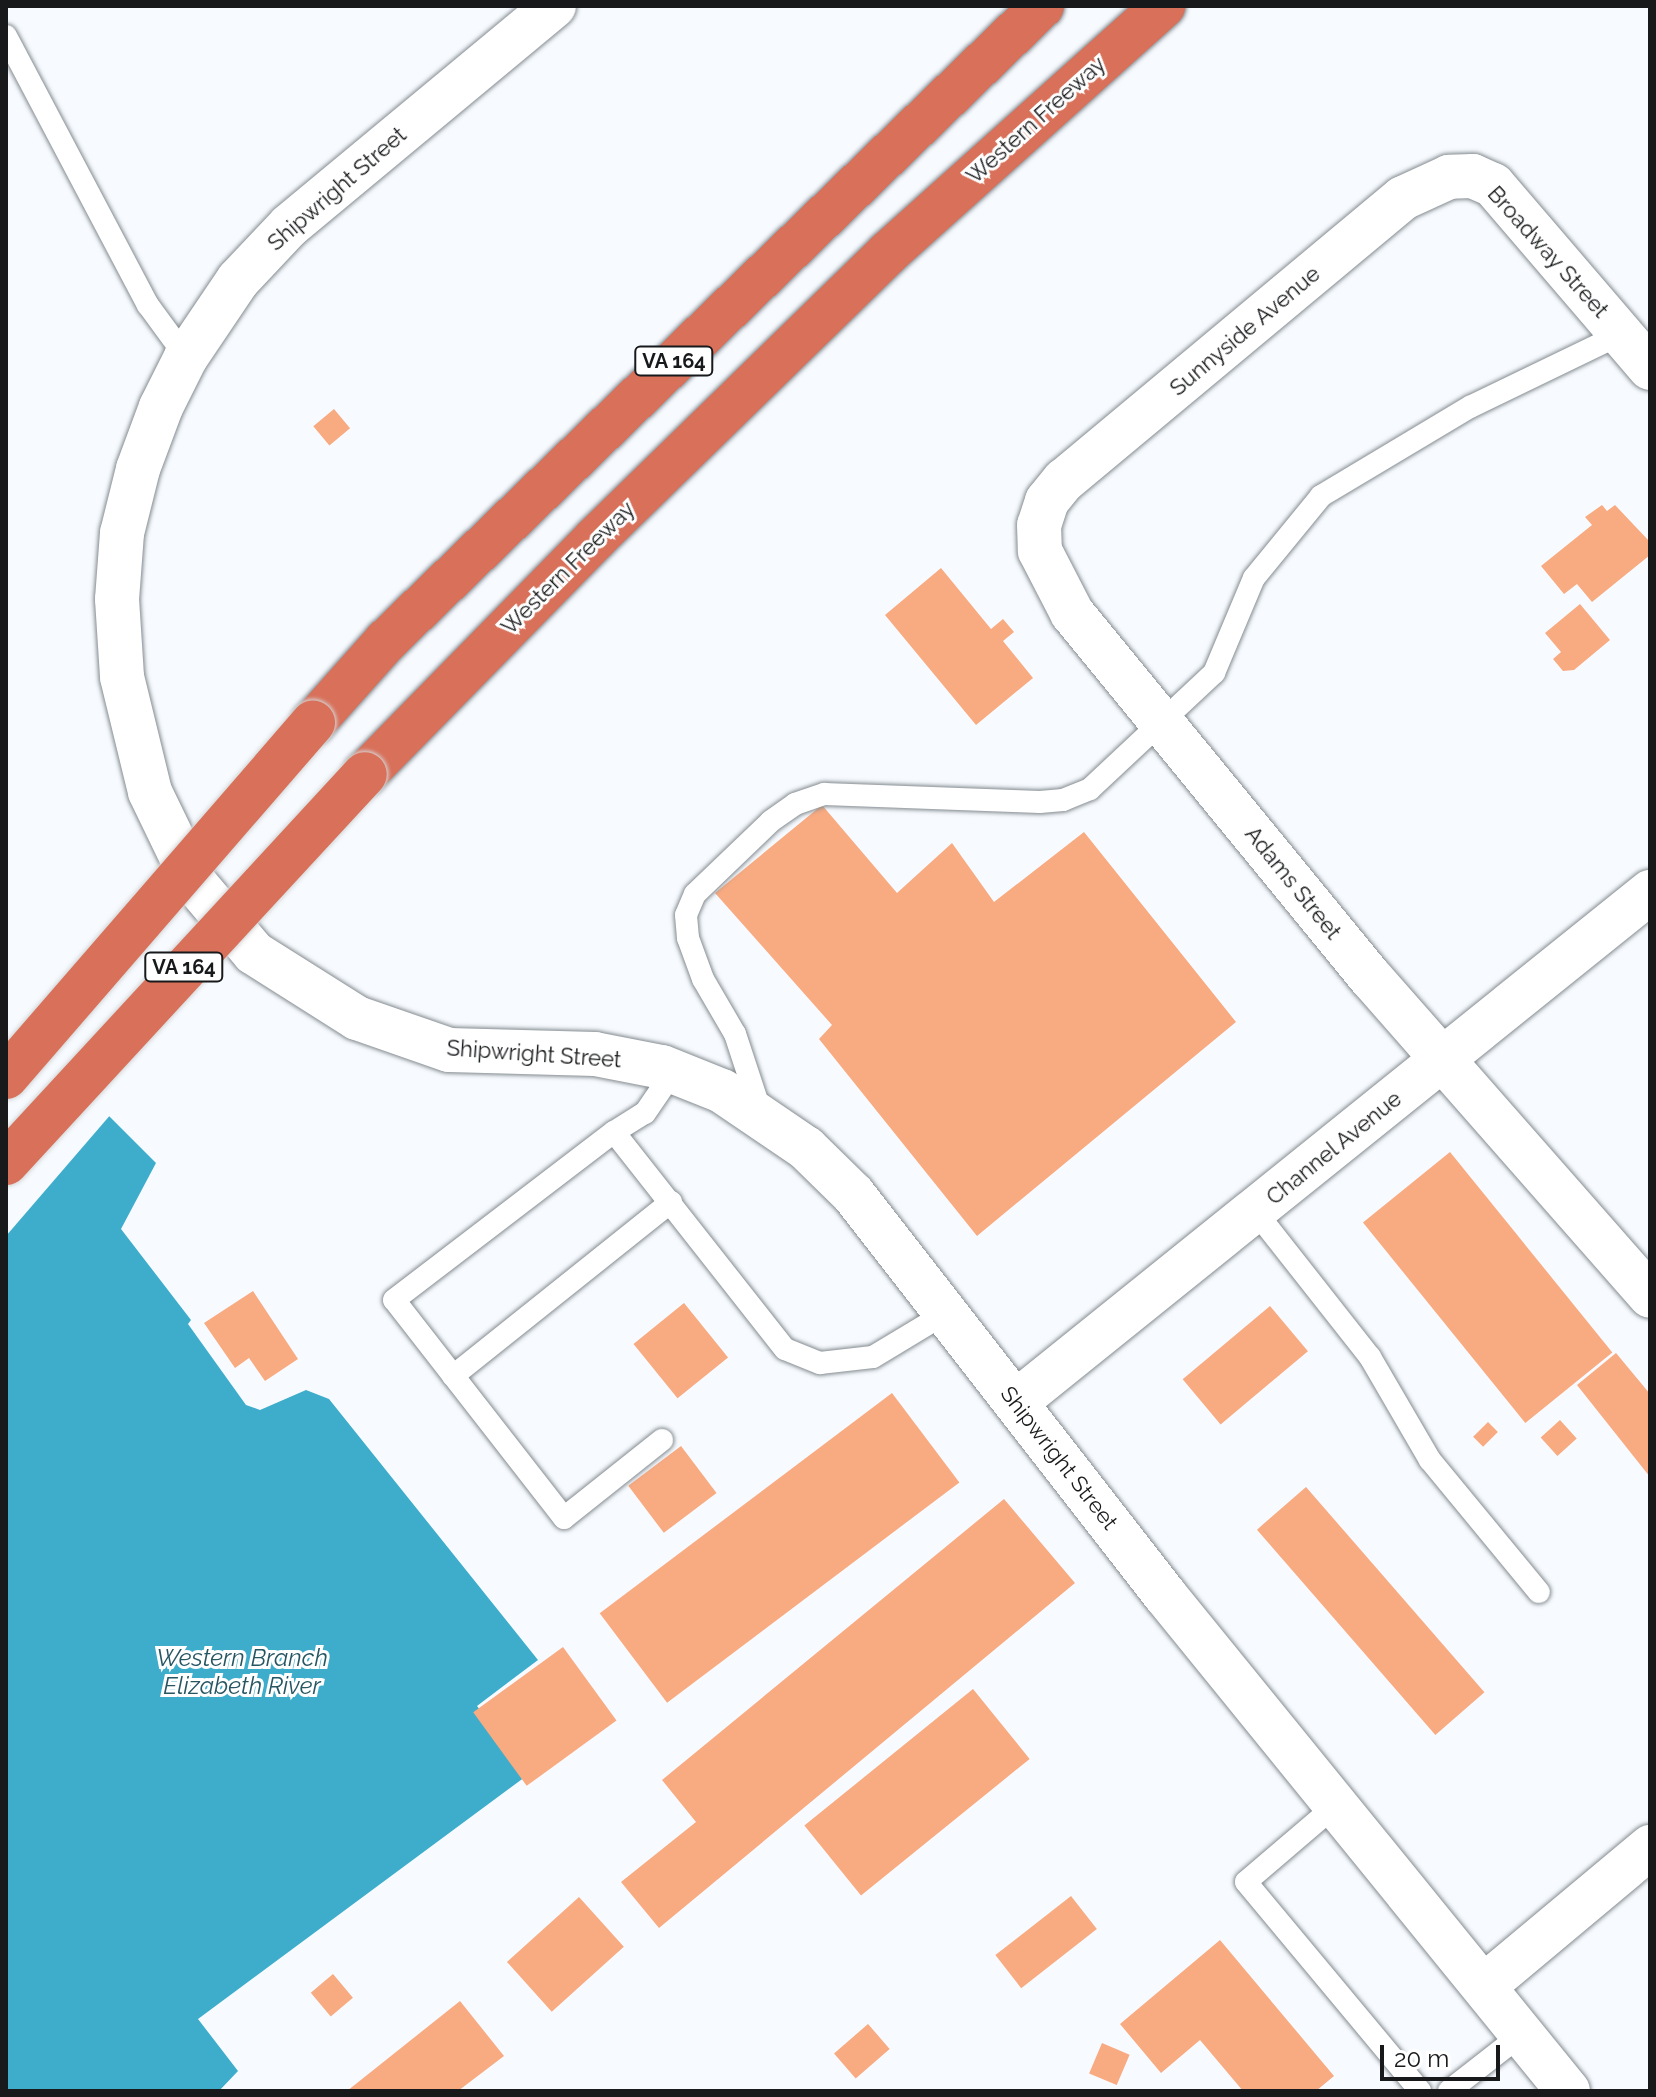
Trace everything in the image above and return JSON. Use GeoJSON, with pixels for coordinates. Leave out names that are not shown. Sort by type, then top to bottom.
{"type":"FeatureCollection","features":[{"type":"Feature","properties":{"kind":"highway","name":"VA 164"},"geometry":{"type":"LineString","coordinates":[[6,1077],[386,641],[1042,6]]}},
{"type":"Feature","properties":{"kind":"highway","name":"Western Freeway"},"geometry":{"type":"LineString","coordinates":[[6,1163],[365,774],[595,539],[877,264],[1163,6]]}},
{"type":"Feature","properties":{"kind":"highway"},"geometry":{"type":"LineString","coordinates":[[1111,53],[1180,6]]}},
{"type":"Feature","properties":{"kind":"street","name":"Shipwright Street"},"geometry":{"type":"LineString","coordinates":[[554,6],[289,226],[238,280],[186,357],[138,469],[122,533],[117,599],[122,677],[150,792],[193,881],[254,953],[357,1018],[449,1050],[595,1054],[673,1072],[761,1113],[853,1194],[1336,1805],[1568,2091]]}},
{"type":"Feature","properties":{"kind":"street","name":"Broadway Street"},"geometry":{"type":"LineString","coordinates":[[1388,211],[1419,187],[1449,177],[1473,176],[1493,185],[1650,368]]}},
{"type":"Feature","properties":{"kind":"street","name":"Sunnyside Avenue"},"geometry":{"type":"LineString","coordinates":[[1103,452],[1388,211]]}},
{"type":"Feature","properties":{"kind":"street","name":"Adams Street"},"geometry":{"type":"LineString","coordinates":[[1103,452],[1064,480],[1047,501],[1039,525],[1040,551],[1072,613],[1443,1061],[1650,1296]]}},
{"type":"Feature","properties":{"kind":"street","name":"Channel Avenue"},"geometry":{"type":"LineString","coordinates":[[1016,1402],[1650,892]]}},
{"type":"Feature","properties":{"kind":"street"},"geometry":{"type":"LineString","coordinates":[[1484,1986],[1650,1847]]}},
{"type":"Feature","properties":{"kind":"lane"},"geometry":{"type":"LineString","coordinates":[[6,36],[148,305],[186,357]]}},
{"type":"Feature","properties":{"kind":"lane"},"geometry":{"type":"LineString","coordinates":[[761,1113],[735,1034],[703,979],[688,938],[686,915],[706,884],[795,804],[824,794],[1063,800],[1090,789],[1214,673],[1254,578],[1321,496],[1470,407],[1621,334]]}},
{"type":"Feature","properties":{"kind":"lane"},"geometry":{"type":"LineString","coordinates":[[662,1440],[564,1518],[394,1300],[614,1132],[645,1113],[673,1072]]}},
{"type":"Feature","properties":{"kind":"lane"},"geometry":{"type":"LineString","coordinates":[[614,1132],[785,1349],[820,1363],[873,1357],[946,1313]]}},
{"type":"Feature","properties":{"kind":"lane"},"geometry":{"type":"LineString","coordinates":[[453,1376],[671,1202]]}},
{"type":"Feature","properties":{"kind":"lane"},"geometry":{"type":"LineString","coordinates":[[1255,1211],[1370,1357],[1430,1460],[1539,1592]]}},
{"type":"Feature","properties":{"kind":"lane"},"geometry":{"type":"LineString","coordinates":[[1336,1805],[1246,1882],[1420,2091]]}},
{"type":"Feature","properties":{"kind":"lane"},"geometry":{"type":"LineString","coordinates":[[1449,2091],[1522,2034]]}},
{"type":"Feature","properties":{"kind":"water","name":"Western Branch Elizabeth River"},"geometry":{"type":"Polygon","coordinates":[[[6,1036],[103,1110],[156,1163],[121,1229],[191,1320],[188,1324],[246,1405],[260,1410],[306,1390],[329,1399],[538,1660],[477,1706],[529,1774],[198,2019],[238,2071],[219,2091],[6,2091],[6,1036]]]}},
{"type":"Feature","properties":{"kind":"pier"},"geometry":{"type":"Polygon","coordinates":[[[6,1032],[112,1113],[6,1236],[6,1032]]]}},
{"type":"Feature","properties":{"kind":"building"},"geometry":{"type":"Polygon","coordinates":[[[334,409],[350,428],[329,446],[313,426],[334,409]]]}},
{"type":"Feature","properties":{"kind":"building"},"geometry":{"type":"Polygon","coordinates":[[[1602,505],[1607,511],[1615,505],[1650,542],[1650,555],[1592,602],[1577,584],[1564,594],[1541,566],[1592,525],[1585,517],[1602,505]]]}},
{"type":"Feature","properties":{"kind":"building"},"geometry":{"type":"Polygon","coordinates":[[[941,568],[991,629],[1003,619],[1014,632],[1003,641],[1033,678],[976,725],[885,615],[941,568]]]}},
{"type":"Feature","properties":{"kind":"building"},"geometry":{"type":"Polygon","coordinates":[[[1580,604],[1610,640],[1574,670],[1563,671],[1553,659],[1561,652],[1545,633],[1580,604]]]}},
{"type":"Feature","properties":{"kind":"building"},"geometry":{"type":"Polygon","coordinates":[[[822,805],[897,893],[952,843],[994,902],[1084,832],[1236,1022],[977,1236],[819,1039],[832,1025],[715,893],[822,805]]]}},
{"type":"Feature","properties":{"kind":"building"},"geometry":{"type":"Polygon","coordinates":[[[1450,1152],[1612,1353],[1525,1423],[1363,1222],[1450,1152]]]}},
{"type":"Feature","properties":{"kind":"building"},"geometry":{"type":"Polygon","coordinates":[[[253,1291],[298,1359],[265,1381],[249,1358],[235,1368],[204,1323],[253,1291]]]}},
{"type":"Feature","properties":{"kind":"building"},"geometry":{"type":"Polygon","coordinates":[[[684,1303],[728,1357],[678,1398],[633,1344],[684,1303]]]}},
{"type":"Feature","properties":{"kind":"building"},"geometry":{"type":"Polygon","coordinates":[[[1270,1306],[1308,1351],[1221,1424],[1183,1379],[1270,1306]]]}},
{"type":"Feature","properties":{"kind":"building"},"geometry":{"type":"Polygon","coordinates":[[[1616,1353],[1650,1394],[1650,1477],[1577,1385],[1616,1353]]]}},
{"type":"Feature","properties":{"kind":"building"},"geometry":{"type":"Polygon","coordinates":[[[892,1393],[959,1482],[667,1703],[600,1613],[892,1393]]]}},
{"type":"Feature","properties":{"kind":"building"},"geometry":{"type":"Polygon","coordinates":[[[1560,1420],[1577,1439],[1557,1456],[1541,1437],[1560,1420]]]}},
{"type":"Feature","properties":{"kind":"building"},"geometry":{"type":"Polygon","coordinates":[[[1488,1422],[1498,1432],[1483,1447],[1473,1437],[1488,1422]]]}},
{"type":"Feature","properties":{"kind":"building"},"geometry":{"type":"Polygon","coordinates":[[[681,1446],[717,1493],[664,1533],[628,1486],[681,1446]]]}},
{"type":"Feature","properties":{"kind":"building"},"geometry":{"type":"Polygon","coordinates":[[[1306,1487],[1484,1692],[1435,1735],[1257,1530],[1306,1487]]]}},
{"type":"Feature","properties":{"kind":"building"},"geometry":{"type":"Polygon","coordinates":[[[1004,1499],[1075,1583],[659,1928],[621,1882],[696,1822],[662,1780],[1004,1499]]]}},
{"type":"Feature","properties":{"kind":"building"},"geometry":{"type":"Polygon","coordinates":[[[563,1647],[616,1721],[527,1786],[473,1712],[563,1647]]]}},
{"type":"Feature","properties":{"kind":"building"},"geometry":{"type":"Polygon","coordinates":[[[973,1689],[1030,1759],[861,1896],[804,1826],[973,1689]]]}},
{"type":"Feature","properties":{"kind":"building"},"geometry":{"type":"Polygon","coordinates":[[[1071,1896],[1097,1929],[1021,1988],[995,1955],[1071,1896]]]}},
{"type":"Feature","properties":{"kind":"building"},"geometry":{"type":"Polygon","coordinates":[[[579,1897],[624,1947],[552,2012],[507,1962],[579,1897]]]}},
{"type":"Feature","properties":{"kind":"building"},"geometry":{"type":"Polygon","coordinates":[[[1220,1940],[1334,2076],[1316,2091],[1243,2091],[1200,2040],[1161,2073],[1120,2024],[1220,1940]]]}},
{"type":"Feature","properties":{"kind":"building"},"geometry":{"type":"Polygon","coordinates":[[[333,1974],[353,1998],[331,2016],[311,1993],[333,1974]]]}},
{"type":"Feature","properties":{"kind":"building"},"geometry":{"type":"Polygon","coordinates":[[[460,2001],[504,2056],[458,2091],[347,2091],[460,2001]]]}},
{"type":"Feature","properties":{"kind":"building"},"geometry":{"type":"Polygon","coordinates":[[[868,2024],[890,2049],[856,2078],[834,2054],[868,2024]]]}},
{"type":"Feature","properties":{"kind":"building"},"geometry":{"type":"Polygon","coordinates":[[[1102,2043],[1130,2055],[1117,2085],[1089,2073],[1102,2043]]]}}]}
